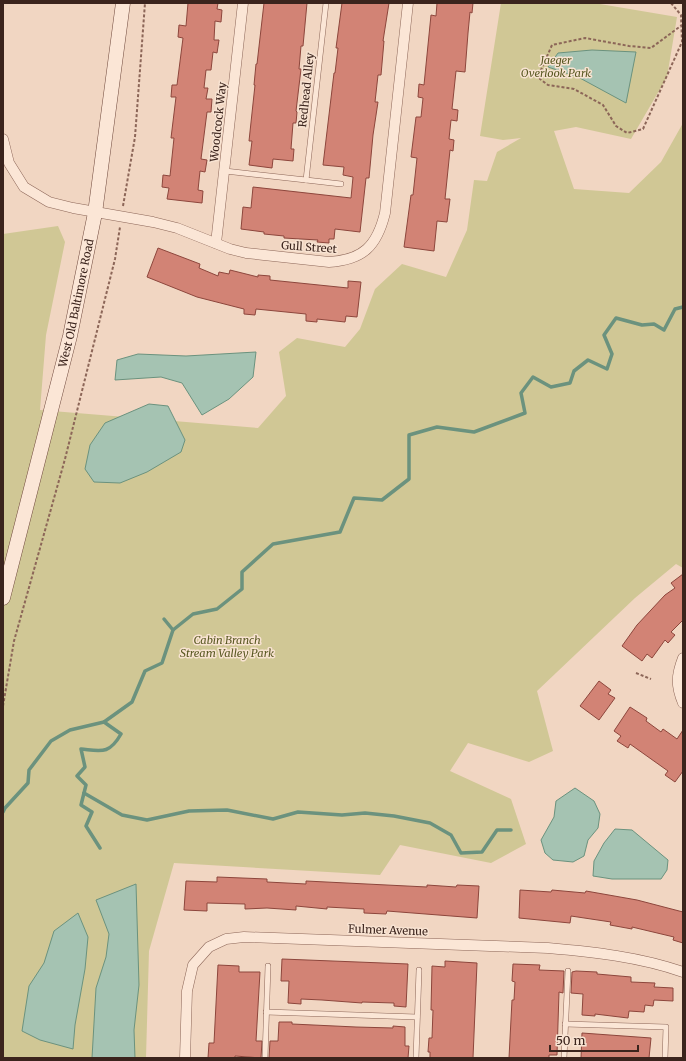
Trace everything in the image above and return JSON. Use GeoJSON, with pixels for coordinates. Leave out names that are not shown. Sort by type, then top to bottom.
{"type":"FeatureCollection","features":[{"type":"Feature","properties":{"kind":"street","name":"West Old Baltimore Road"},"geometry":{"type":"LineString","coordinates":[[3,598],[70,336],[95,213],[122,3]]}},
{"type":"Feature","properties":{"kind":"street","name":"Woodcock Way"},"geometry":{"type":"LineString","coordinates":[[216,243],[243,3]]}},
{"type":"Feature","properties":{"kind":"street","name":"Gull Street"},"geometry":{"type":"LineString","coordinates":[[3,139],[9,163],[24,187],[49,202],[95,213],[153,222],[177,228],[246,253],[329,262],[354,258],[365,252],[373,244],[385,213],[408,3]]}},
{"type":"Feature","properties":{"kind":"street"},"geometry":{"type":"LineString","coordinates":[[683,658],[679,668],[677,681],[678,690],[683,703]]}},
{"type":"Feature","properties":{"kind":"street","name":"Fulmer Avenue"},"geometry":{"type":"LineString","coordinates":[[185,1058],[188,991],[193,966],[209,947],[226,939],[252,937],[548,948],[595,952],[644,961],[683,972]]}},
{"type":"Feature","properties":{"kind":"lane","name":"Redhead Alley"},"geometry":{"type":"LineString","coordinates":[[306,180],[326,3]]}},
{"type":"Feature","properties":{"kind":"lane"},"geometry":{"type":"LineString","coordinates":[[224,170],[341,184]]}},
{"type":"Feature","properties":{"kind":"lane"},"geometry":{"type":"LineString","coordinates":[[265,1058],[268,966]]}},
{"type":"Feature","properties":{"kind":"lane"},"geometry":{"type":"LineString","coordinates":[[416,1058],[419,970]]}},
{"type":"Feature","properties":{"kind":"lane"},"geometry":{"type":"LineString","coordinates":[[564,1058],[568,971]]}},
{"type":"Feature","properties":{"kind":"lane"},"geometry":{"type":"LineString","coordinates":[[266,1012],[417,1017]]}},
{"type":"Feature","properties":{"kind":"lane"},"geometry":{"type":"LineString","coordinates":[[565,1024],[666,1027],[665,1058]]}},
{"type":"Feature","properties":{"kind":"path"},"geometry":{"type":"LineString","coordinates":[[123,210],[135,136],[145,3]]}},
{"type":"Feature","properties":{"kind":"path"},"geometry":{"type":"LineString","coordinates":[[671,3],[681,15],[682,25],[682,42],[643,129],[627,133],[616,126],[603,105],[574,89],[548,84],[540,80],[541,70],[552,45],[585,38],[629,46],[651,48],[682,25]]}},
{"type":"Feature","properties":{"kind":"path"},"geometry":{"type":"LineString","coordinates":[[3,706],[14,641],[65,458],[115,259],[120,224]]}},
{"type":"Feature","properties":{"kind":"path"},"geometry":{"type":"LineString","coordinates":[[636,673],[651,679]]}},
{"type":"Feature","properties":{"kind":"green space","name":"Cabin Branch Stream Valley Park"},"geometry":{"type":"Polygon","coordinates":[[[501,3],[594,3],[677,17],[667,77],[631,139],[576,127],[554,131],[574,189],[629,193],[661,162],[683,123],[683,568],[676,564],[635,598],[537,691],[553,751],[529,762],[468,743],[450,771],[511,799],[526,844],[491,863],[400,845],[380,875],[174,863],[149,951],[146,1058],[3,1058],[3,234],[58,226],[65,242],[46,335],[40,410],[258,428],[286,396],[279,352],[297,338],[345,347],[360,329],[375,289],[402,264],[446,277],[467,230],[474,180],[487,181],[497,152],[521,138],[503,140],[480,136],[501,3]]]}},
{"type":"Feature","properties":{"kind":"shaded area"},"geometry":{"type":"Polygon","coordinates":[[[592,50],[636,52],[626,103],[578,77],[548,67],[558,53],[592,50]]]}},
{"type":"Feature","properties":{"kind":"shaded area"},"geometry":{"type":"Polygon","coordinates":[[[256,352],[253,377],[229,399],[202,415],[182,383],[161,377],[115,380],[117,360],[138,354],[186,356],[256,352]]]}},
{"type":"Feature","properties":{"kind":"shaded area"},"geometry":{"type":"Polygon","coordinates":[[[149,404],[168,406],[185,440],[181,452],[147,472],[120,483],[94,482],[85,469],[90,445],[105,423],[149,404]]]}},
{"type":"Feature","properties":{"kind":"shaded area"},"geometry":{"type":"Polygon","coordinates":[[[575,788],[594,801],[600,814],[598,828],[588,840],[584,856],[573,862],[553,860],[545,853],[541,840],[554,817],[556,801],[575,788]]]}},
{"type":"Feature","properties":{"kind":"shaded area"},"geometry":{"type":"Polygon","coordinates":[[[615,829],[632,830],[668,860],[667,870],[661,879],[612,879],[593,876],[594,861],[604,843],[615,829]]]}},
{"type":"Feature","properties":{"kind":"shaded area"},"geometry":{"type":"Polygon","coordinates":[[[136,884],[139,985],[134,1030],[135,1058],[92,1058],[96,988],[106,957],[109,934],[96,900],[136,884]]]}},
{"type":"Feature","properties":{"kind":"shaded area"},"geometry":{"type":"Polygon","coordinates":[[[78,913],[88,937],[85,969],[75,1025],[73,1049],[40,1040],[22,1031],[29,986],[44,963],[54,931],[78,913]]]}},
{"type":"Feature","properties":{"kind":"building"},"geometry":{"type":"Polygon","coordinates":[[[188,3],[218,3],[217,9],[222,10],[221,22],[215,21],[214,40],[219,40],[217,53],[213,52],[211,70],[206,70],[204,88],[208,88],[206,99],[212,99],[211,112],[207,112],[201,159],[207,160],[205,172],[200,171],[198,190],[203,191],[202,203],[167,199],[169,188],[162,187],[163,175],[170,176],[174,138],[171,138],[176,97],[171,97],[172,85],[177,85],[183,38],[178,37],[179,25],[186,26],[188,3]]]}},
{"type":"Feature","properties":{"kind":"building"},"geometry":{"type":"Polygon","coordinates":[[[264,3],[307,3],[303,46],[301,46],[299,69],[301,69],[296,123],[293,123],[291,149],[294,149],[293,161],[273,159],[272,168],[249,165],[252,141],[249,141],[254,85],[264,3]]]}},
{"type":"Feature","properties":{"kind":"building"},"geometry":{"type":"Polygon","coordinates":[[[342,3],[389,3],[383,41],[381,75],[378,75],[375,102],[378,102],[369,178],[366,178],[360,232],[335,229],[334,239],[329,239],[329,243],[317,242],[318,240],[284,238],[284,236],[264,234],[264,232],[241,229],[243,207],[251,208],[253,187],[351,198],[353,177],[343,175],[344,167],[323,165],[338,48],[336,48],[342,3]]]}},
{"type":"Feature","properties":{"kind":"building"},"geometry":{"type":"Polygon","coordinates":[[[437,3],[473,3],[472,13],[470,12],[465,72],[456,71],[452,109],[458,110],[457,121],[451,120],[449,139],[454,140],[453,151],[450,150],[445,199],[450,199],[447,222],[437,221],[434,251],[404,247],[411,195],[413,195],[417,158],[411,157],[416,117],[421,117],[423,98],[418,97],[419,84],[424,85],[431,15],[436,16],[437,3]]]}},
{"type":"Feature","properties":{"kind":"building"},"geometry":{"type":"Polygon","coordinates":[[[158,248],[200,264],[199,268],[218,276],[219,272],[229,274],[230,270],[258,277],[258,275],[270,276],[270,280],[348,288],[348,281],[361,282],[357,317],[346,316],[345,322],[317,319],[317,322],[306,321],[306,314],[256,309],[255,315],[244,314],[244,309],[197,297],[147,277],[158,248]]]}},
{"type":"Feature","properties":{"kind":"building"},"geometry":{"type":"Polygon","coordinates":[[[683,574],[683,620],[671,632],[675,635],[668,643],[665,640],[652,658],[647,654],[642,661],[622,646],[637,625],[665,595],[675,588],[671,583],[683,574]]]}},
{"type":"Feature","properties":{"kind":"building"},"geometry":{"type":"Polygon","coordinates":[[[599,681],[611,690],[608,694],[615,698],[599,720],[580,706],[599,681]]]}},
{"type":"Feature","properties":{"kind":"building"},"geometry":{"type":"Polygon","coordinates":[[[630,707],[647,718],[646,721],[661,732],[663,729],[677,739],[683,730],[683,771],[675,782],[665,775],[668,771],[630,744],[628,748],[617,741],[621,736],[614,731],[630,707]]]}},
{"type":"Feature","properties":{"kind":"building"},"geometry":{"type":"Polygon","coordinates":[[[217,877],[267,879],[267,882],[306,884],[306,881],[427,887],[427,885],[456,887],[457,885],[479,886],[477,918],[387,911],[386,914],[364,913],[364,909],[327,907],[327,909],[296,906],[296,910],[267,908],[245,909],[245,904],[207,903],[207,911],[184,910],[186,881],[217,882],[217,877]]]}},
{"type":"Feature","properties":{"kind":"building"},"geometry":{"type":"Polygon","coordinates":[[[520,890],[551,892],[552,890],[585,893],[586,891],[637,900],[683,912],[683,943],[673,940],[674,937],[632,927],[632,929],[610,925],[611,922],[571,916],[570,923],[519,918],[520,890]]]}},
{"type":"Feature","properties":{"kind":"building"},"geometry":{"type":"Polygon","coordinates":[[[282,959],[408,964],[406,1007],[394,1006],[394,1003],[362,1003],[301,999],[301,1004],[288,1003],[289,981],[281,981],[282,959]]]}},
{"type":"Feature","properties":{"kind":"building"},"geometry":{"type":"Polygon","coordinates":[[[445,961],[477,963],[473,1058],[430,1058],[430,1052],[428,1052],[429,1038],[432,1038],[432,966],[445,967],[445,961]]]}},
{"type":"Feature","properties":{"kind":"building"},"geometry":{"type":"Polygon","coordinates":[[[513,964],[540,965],[539,970],[564,971],[563,993],[559,992],[557,1055],[549,1055],[549,1058],[509,1058],[512,1000],[514,1000],[515,982],[512,981],[513,964]]]}},
{"type":"Feature","properties":{"kind":"building"},"geometry":{"type":"Polygon","coordinates":[[[218,965],[239,966],[239,972],[260,972],[256,1041],[262,1041],[261,1058],[235,1056],[235,1058],[208,1058],[209,1043],[214,1043],[218,965]]]}},
{"type":"Feature","properties":{"kind":"building"},"geometry":{"type":"Polygon","coordinates":[[[572,972],[597,972],[597,974],[631,977],[631,982],[655,983],[654,987],[673,988],[673,1001],[654,1000],[653,1006],[645,1005],[644,1012],[629,1011],[628,1018],[595,1014],[595,1016],[582,1015],[583,994],[571,993],[572,972]]]}},
{"type":"Feature","properties":{"kind":"building"},"geometry":{"type":"Polygon","coordinates":[[[279,1022],[356,1027],[405,1027],[405,1046],[409,1046],[408,1058],[269,1058],[270,1041],[278,1041],[279,1022]]]}},
{"type":"Feature","properties":{"kind":"building"},"geometry":{"type":"Polygon","coordinates":[[[582,1033],[651,1038],[649,1058],[581,1058],[582,1033]]]}},
{"type":"Feature","properties":{"kind":"waterway"},"geometry":{"type":"LineString","coordinates":[[3,812],[28,783],[29,770],[51,741],[70,730],[104,722],[132,702],[145,671],[162,663],[173,630],[193,614],[217,609],[242,589],[242,572],[273,544],[340,532],[354,498],[382,500],[409,479],[409,435],[437,427],[474,432],[525,413],[521,393],[533,377],[551,387],[570,383],[574,371],[588,360],[607,369],[612,354],[604,335],[616,318],[642,325],[654,324],[664,330],[675,309],[683,307]]}},
{"type":"Feature","properties":{"kind":"waterway"},"geometry":{"type":"LineString","coordinates":[[164,619],[173,630]]}},
{"type":"Feature","properties":{"kind":"waterway"},"geometry":{"type":"LineString","coordinates":[[100,848],[86,826],[92,812],[81,805],[86,785],[77,776],[85,767],[81,749],[99,751],[108,749],[117,741],[121,734],[104,722]]}},
{"type":"Feature","properties":{"kind":"waterway"},"geometry":{"type":"LineString","coordinates":[[84,793],[122,815],[147,820],[189,811],[227,810],[273,819],[298,812],[342,815],[365,813],[394,816],[430,823],[451,835],[461,853],[482,852],[497,830],[511,830]]}},
{"type":"Feature","properties":{"kind":"park label","name":"Jaeger Overlook Park"},"geometry":{"type":"Point","coordinates":[556,66]}}]}
